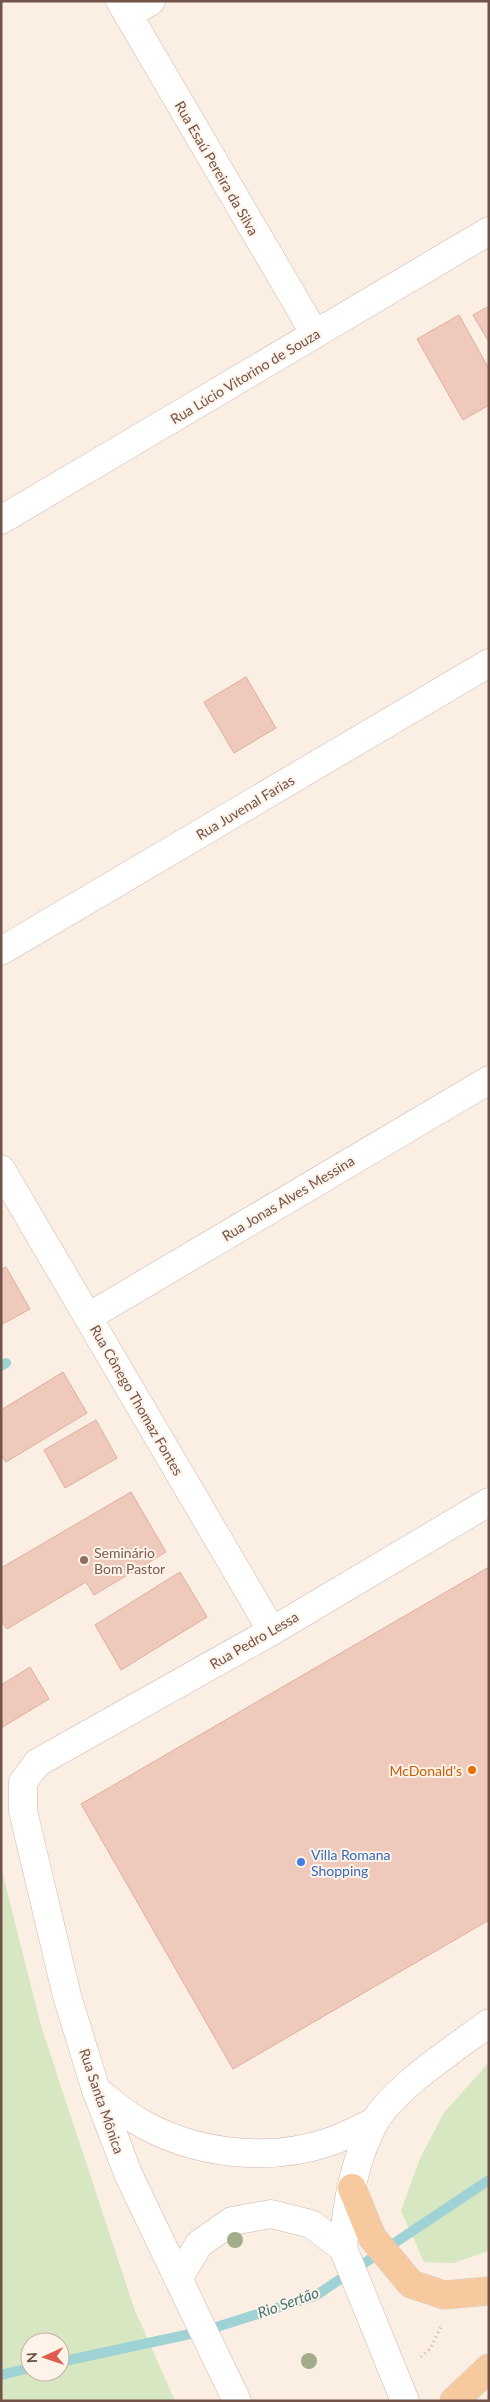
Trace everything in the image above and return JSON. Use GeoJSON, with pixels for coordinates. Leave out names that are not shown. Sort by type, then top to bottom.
{"type":"FeatureCollection","features":[{"type":"Feature","properties":{"kind":"main road"},"geometry":{"type":"LineString","coordinates":[[352,2188],[372,2237],[411,2284],[444,2295],[489,2291]]}},
{"type":"Feature","properties":{"kind":"main road"},"geometry":{"type":"LineString","coordinates":[[454,2401],[489,2368]]}},
{"type":"Feature","properties":{"kind":"street"},"geometry":{"type":"LineString","coordinates":[[124,8],[151,1]]}},
{"type":"Feature","properties":{"kind":"street","name":"Rua Esaú Pereira da Silva"},"geometry":{"type":"LineString","coordinates":[[124,8],[315,334]]}},
{"type":"Feature","properties":{"kind":"street","name":"Rua Lúcio Vitorino de Souza"},"geometry":{"type":"LineString","coordinates":[[1,520],[489,231]]}},
{"type":"Feature","properties":{"kind":"street","name":"Rua Juvenal Farias"},"geometry":{"type":"LineString","coordinates":[[1,951],[489,662]]}},
{"type":"Feature","properties":{"kind":"street","name":"Rua Jonas Alves Messina"},"geometry":{"type":"LineString","coordinates":[[88,1317],[489,1080]]}},
{"type":"Feature","properties":{"kind":"street","name":"Rua Cônego Thomaz Fontes"},"geometry":{"type":"LineString","coordinates":[[1,1169],[272,1630]]}},
{"type":"Feature","properties":{"kind":"street","name":"Rua Pedro Lessa"},"geometry":{"type":"LineString","coordinates":[[23,1782],[37,1763],[272,1630],[489,1502]]}},
{"type":"Feature","properties":{"kind":"street","name":"Rua Santa Mônica"},"geometry":{"type":"LineString","coordinates":[[23,1782],[23,1811],[46,1913],[67,1996],[96,2090],[129,2176],[227,2376],[237,2401]]}},
{"type":"Feature","properties":{"kind":"street"},"geometry":{"type":"LineString","coordinates":[[96,2090],[136,2120],[182,2141],[230,2152],[280,2152],[329,2142],[374,2122],[413,2080],[489,2023]]}},
{"type":"Feature","properties":{"kind":"street"},"geometry":{"type":"LineString","coordinates":[[374,2122],[346,2211],[343,2248],[400,2389]]}},
{"type":"Feature","properties":{"kind":"street"},"geometry":{"type":"LineString","coordinates":[[184,2290],[199,2244],[232,2221],[272,2214],[311,2224],[343,2248]]}},
{"type":"Feature","properties":{"kind":"path"},"geometry":{"type":"LineString","coordinates":[[400,2389],[430,2349],[445,2319],[444,2295]]}},
{"type":"Feature","properties":{"kind":"green space"},"geometry":{"type":"Polygon","coordinates":[[[1,1867],[41,2026],[134,2308],[175,2401],[1,2401],[1,1867]]]}},
{"type":"Feature","properties":{"kind":"green space"},"geometry":{"type":"Polygon","coordinates":[[[489,2062],[489,2251],[453,2263],[424,2262],[401,2211],[419,2161],[443,2114],[489,2062]]]}},
{"type":"Feature","properties":{"kind":"building"},"geometry":{"type":"Polygon","coordinates":[[[489,306],[489,342],[473,315],[489,306]]]}},
{"type":"Feature","properties":{"kind":"building"},"geometry":{"type":"Polygon","coordinates":[[[459,315],[489,369],[489,405],[463,420],[417,339],[459,315]]]}},
{"type":"Feature","properties":{"kind":"building"},"geometry":{"type":"Polygon","coordinates":[[[246,677],[276,728],[234,753],[204,702],[246,677]]]}},
{"type":"Feature","properties":{"kind":"building"},"geometry":{"type":"Polygon","coordinates":[[[6,1267],[30,1309],[1,1325],[1,1270],[6,1267]]]}},
{"type":"Feature","properties":{"kind":"building"},"geometry":{"type":"Polygon","coordinates":[[[63,1372],[87,1413],[6,1462],[1,1455],[1,1410],[63,1372]]]}},
{"type":"Feature","properties":{"kind":"building"},"geometry":{"type":"Polygon","coordinates":[[[96,1420],[117,1458],[65,1488],[44,1450],[96,1420]]]}},
{"type":"Feature","properties":{"kind":"building","name":"Seminário Bom Pastor"},"geometry":{"type":"Polygon","coordinates":[[[131,1492],[166,1552],[94,1595],[86,1582],[7,1629],[1,1620],[1,1568],[131,1492]]]}},
{"type":"Feature","properties":{"kind":"building","name":"Villa Romana Shopping"},"geometry":{"type":"Polygon","coordinates":[[[489,1567],[489,1920],[233,2069],[81,1804],[489,1567]]]}},
{"type":"Feature","properties":{"kind":"building"},"geometry":{"type":"Polygon","coordinates":[[[180,1572],[207,1617],[121,1670],[95,1625],[180,1572]]]}},
{"type":"Feature","properties":{"kind":"building"},"geometry":{"type":"Polygon","coordinates":[[[30,1667],[49,1699],[1,1728],[1,1685],[30,1667]]]}},
{"type":"Feature","properties":{"kind":"waterway"},"geometry":{"type":"LineString","coordinates":[[1,1366],[6,1363]]}},
{"type":"Feature","properties":{"kind":"waterway","name":"Rio Sertão"},"geometry":{"type":"LineString","coordinates":[[70,2360],[204,2331],[315,2296],[489,2180]]}},
{"type":"Feature","properties":{"kind":"waterway","name":"Rio Sertão"},"geometry":{"type":"LineString","coordinates":[[1,2375],[20,2370]]}},
{"type":"Feature","properties":{"kind":"place","name":"Seminário Bom Pastor"},"geometry":{"type":"Point","coordinates":[84,1560]}},
{"type":"Feature","properties":{"kind":"place","name":"McDonald's"},"geometry":{"type":"Point","coordinates":[472,1770]}},
{"type":"Feature","properties":{"kind":"place","name":"Villa Romana Shopping"},"geometry":{"type":"Point","coordinates":[301,1862]}}]}
